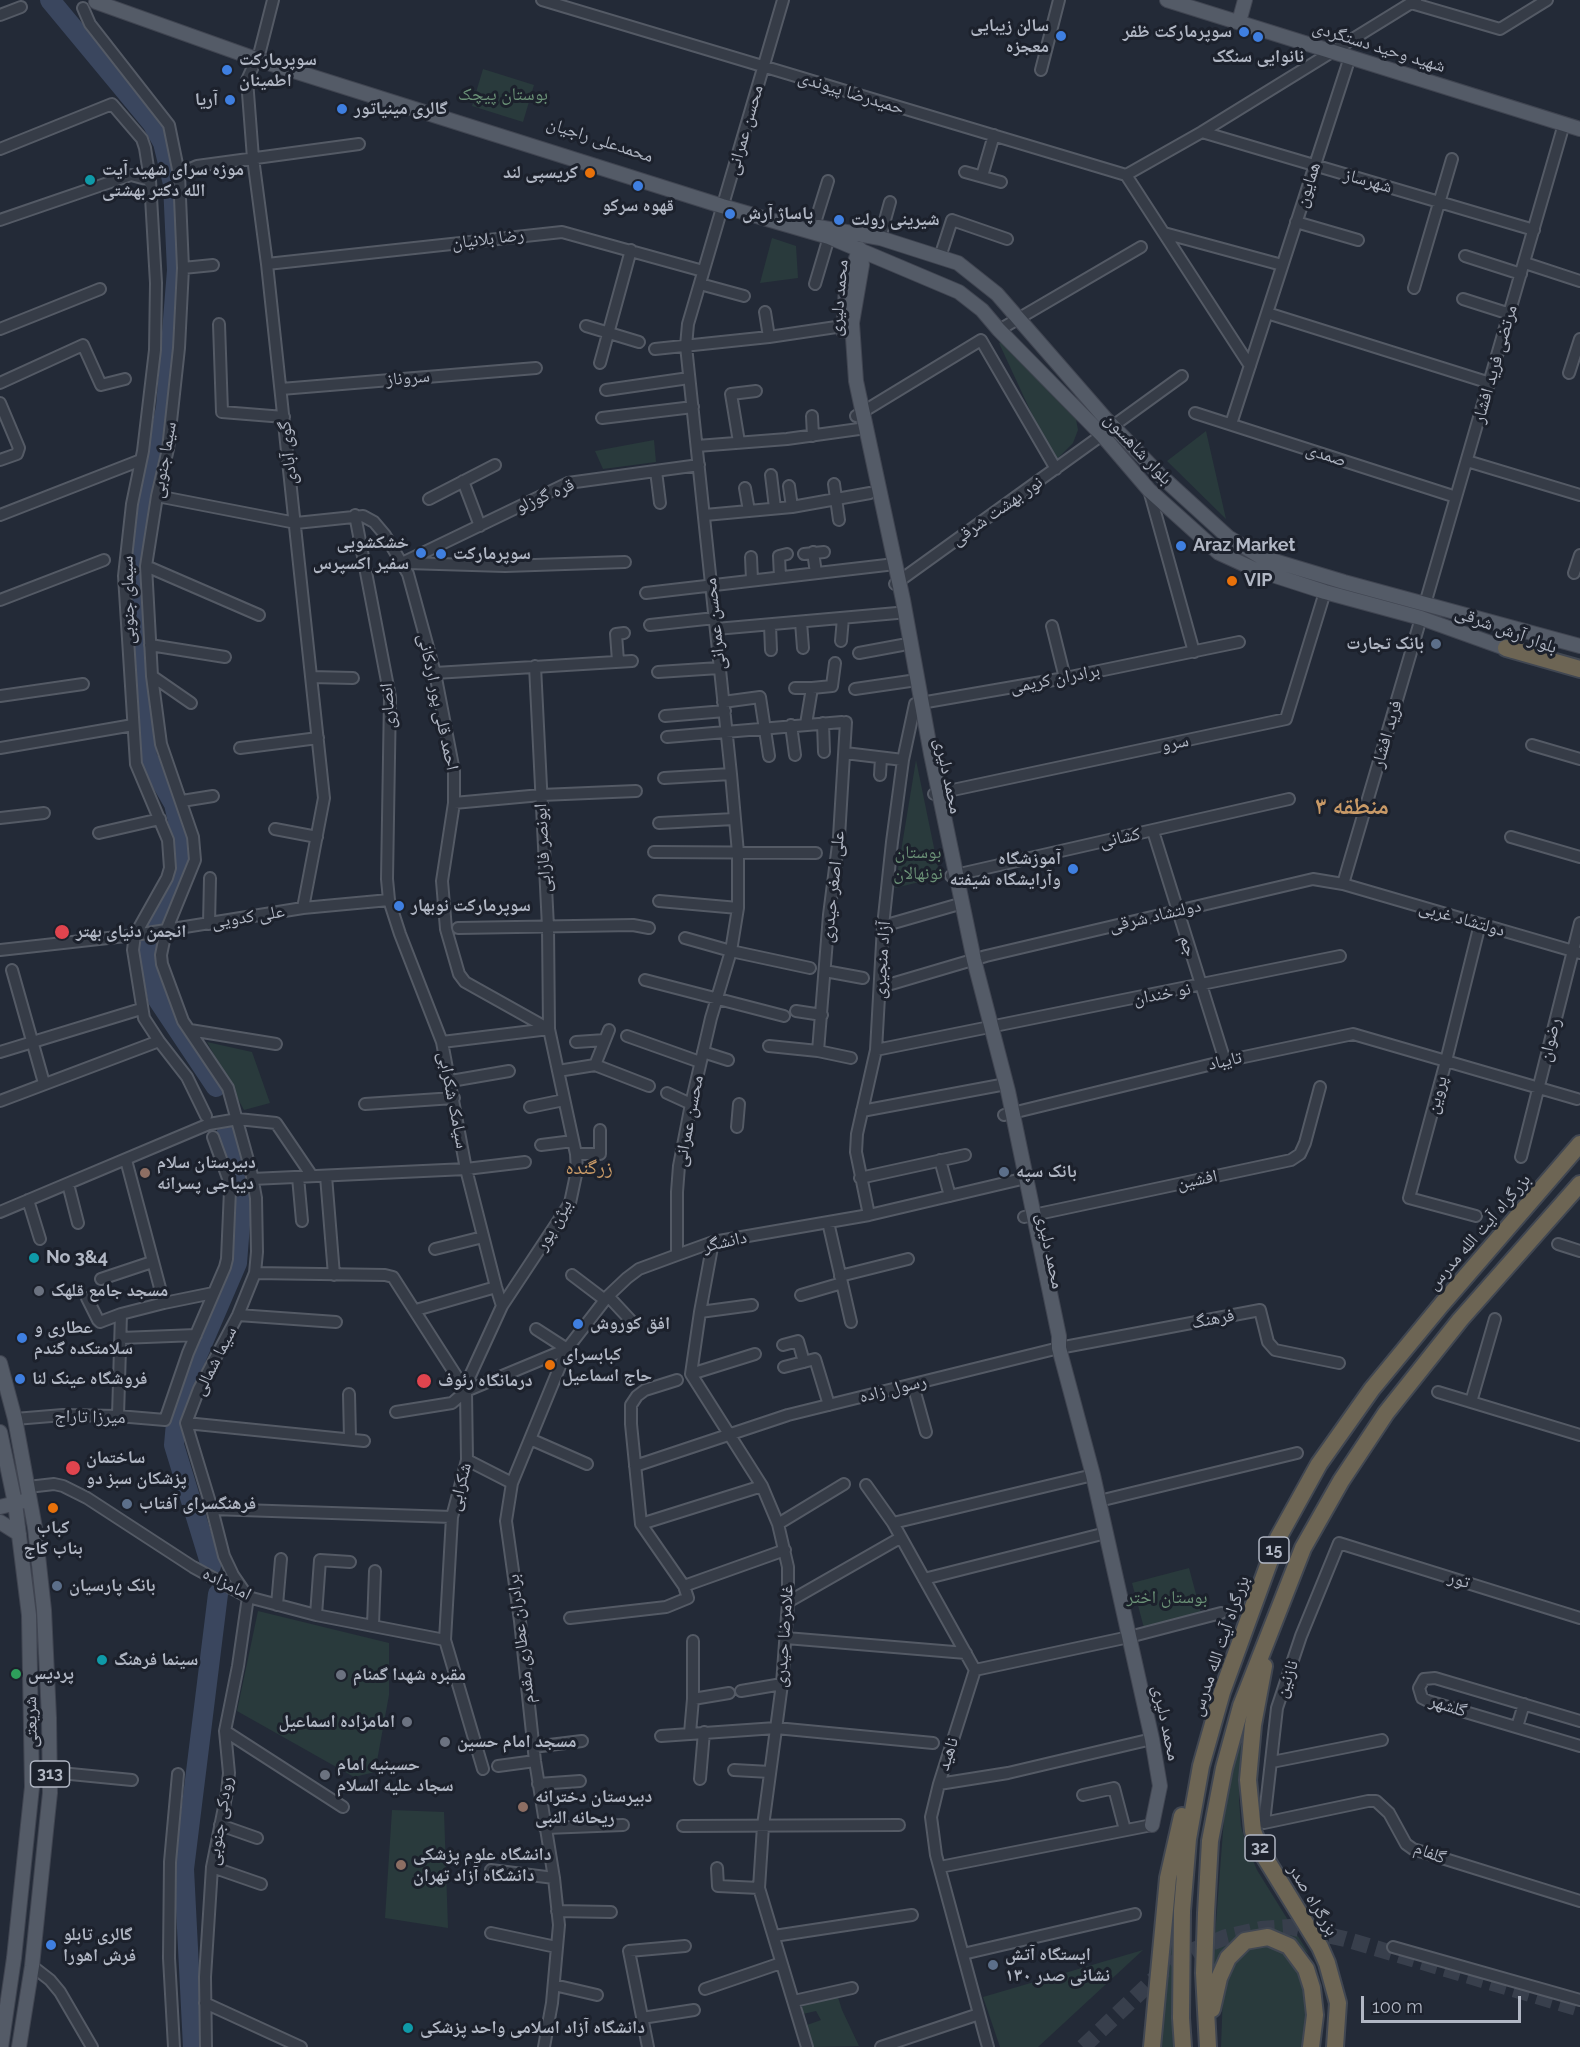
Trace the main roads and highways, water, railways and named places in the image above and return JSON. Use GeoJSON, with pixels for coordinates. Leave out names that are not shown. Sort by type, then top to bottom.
{"type":"FeatureCollection","features":[{"type":"Feature","properties":{"kind":"highway"},"geometry":{"type":"LineString","coordinates":[[1506,648],[1580,669]]}},
{"type":"Feature","properties":{"kind":"highway","name":"بزرگراه آیت الله مدرس"},"geometry":{"type":"LineString","coordinates":[[1183,2047],[1182,1911],[1188,1839],[1201,1766],[1222,1692],[1278,1538],[1319,1464],[1366,1397],[1399,1355],[1580,1144]]}},
{"type":"Feature","properties":{"kind":"highway","name":"15"},"geometry":{"type":"LineString","coordinates":[[1208,2045],[1204,1972],[1210,1841],[1224,1768],[1241,1706],[1302,1548],[1386,1413],[1460,1320],[1580,1184]]}},
{"type":"Feature","properties":{"kind":"highway","name":"بزرگراه صدر"},"geometry":{"type":"LineString","coordinates":[[1269,1632],[1249,1760],[1248,1799],[1253,1831],[1261,1851],[1320,1947],[1327,1964],[1338,2002],[1335,2047]]}},
{"type":"Feature","properties":{"kind":"highway"},"geometry":{"type":"LineString","coordinates":[[1152,2046],[1158,1970],[1172,1859],[1185,1807],[1201,1766]]}},
{"type":"Feature","properties":{"kind":"highway"},"geometry":{"type":"LineString","coordinates":[[1208,2045],[1214,1994],[1228,1958],[1245,1941],[1268,1937],[1289,1946],[1306,1969],[1312,1988],[1315,2015],[1311,2047]]}},
{"type":"Feature","properties":{"kind":"main road","name":"شهید وحید دستگردی"},"geometry":{"type":"LineString","coordinates":[[1167,0],[1580,129]]}},
{"type":"Feature","properties":{"kind":"main road"},"geometry":{"type":"LineString","coordinates":[[1239,22],[1245,0]]}},
{"type":"Feature","properties":{"kind":"main road","name":"محمدعلی راجیان"},"geometry":{"type":"LineString","coordinates":[[96,2],[723,202],[860,249]]}},
{"type":"Feature","properties":{"kind":"main road","name":"محمدعلی راجیان"},"geometry":{"type":"LineString","coordinates":[[723,202],[814,226],[874,237]]}},
{"type":"Feature","properties":{"kind":"main road"},"geometry":{"type":"LineString","coordinates":[[860,249],[874,237]]}},
{"type":"Feature","properties":{"kind":"main road","name":"بلوار شاهسون"},"geometry":{"type":"LineString","coordinates":[[874,237],[958,263],[997,294],[1113,426],[1191,504],[1228,537],[1261,557],[1425,604]]}},
{"type":"Feature","properties":{"kind":"main road","name":"بلوار شاهسون"},"geometry":{"type":"LineString","coordinates":[[860,249],[959,292],[982,310],[1102,435],[1149,490],[1219,553],[1254,569],[1325,592],[1421,618]]}},
{"type":"Feature","properties":{"kind":"main road","name":"محمد دلیری"},"geometry":{"type":"LineString","coordinates":[[860,249],[846,287],[843,326],[847,377],[859,419],[892,565],[971,962]]}},
{"type":"Feature","properties":{"kind":"main road","name":"محمد دلیری"},"geometry":{"type":"LineString","coordinates":[[860,249],[862,265],[852,323],[859,419],[870,493],[892,565]]}},
{"type":"Feature","properties":{"kind":"main road"},"geometry":{"type":"LineString","coordinates":[[1176,514],[1181,503],[1191,504]]}},
{"type":"Feature","properties":{"kind":"main road","name":"محمد دلیری"},"geometry":{"type":"LineString","coordinates":[[896,584],[897,613],[902,645],[918,704]]}},
{"type":"Feature","properties":{"kind":"main road","name":"بلوار آرش شرقی"},"geometry":{"type":"LineString","coordinates":[[1425,604],[1580,646]]}},
{"type":"Feature","properties":{"kind":"main road","name":"بلوار آرش شرقی"},"geometry":{"type":"LineString","coordinates":[[1421,618],[1580,675]]}},
{"type":"Feature","properties":{"kind":"main road","name":"محمد دلیری"},"geometry":{"type":"LineString","coordinates":[[954,875],[956,905],[1002,1085],[1029,1216],[1059,1336],[1059,1348],[1093,1475],[1152,1739],[1160,1786],[1152,1825]]}},
{"type":"Feature","properties":{"kind":"main road","name":"شریعتی"},"geometry":{"type":"LineString","coordinates":[[0,1363],[15,1419],[29,1494],[44,1610],[50,1772],[32,1966],[19,2047]]}},
{"type":"Feature","properties":{"kind":"main road"},"geometry":{"type":"LineString","coordinates":[[0,1456],[1,1434]]}},
{"type":"Feature","properties":{"kind":"main road","name":"شریعتی"},"geometry":{"type":"LineString","coordinates":[[1,1434],[9,1496],[19,1534],[29,1616],[32,1787],[14,1958],[1,2047]]}},
{"type":"Feature","properties":{"kind":"main road"},"geometry":{"type":"LineString","coordinates":[[0,1507],[9,1496],[29,1494]]}},
{"type":"Feature","properties":{"kind":"main road"},"geometry":{"type":"LineString","coordinates":[[0,1522],[19,1534]]}},
{"type":"Feature","properties":{"kind":"main road"},"geometry":{"type":"LineString","coordinates":[[14,1958],[32,1966]]}},
{"type":"Feature","properties":{"kind":"waterway"},"geometry":{"type":"LineString","coordinates":[[50,0],[152,123],[163,143],[173,184],[177,270],[166,407],[135,566],[147,757],[174,804],[185,852],[184,863],[152,926],[147,943],[158,1000],[216,1087]]}},
{"type":"Feature","properties":{"kind":"waterway"},"geometry":{"type":"LineString","coordinates":[[211,1566],[174,1445],[176,1423],[197,1356],[237,1263],[243,1187],[227,1132]]}},
{"type":"Feature","properties":{"kind":"waterway"},"geometry":{"type":"LineString","coordinates":[[193,2047],[184,1869],[218,1594]]}},
{"type":"Feature","properties":{"kind":"tunnel"},"geometry":{"type":"LineString","coordinates":[[1083,2047],[1169,1966],[1194,1950],[1226,1937],[1261,1929],[1290,1927],[1345,1939],[1580,2009]]}},
{"type":"Feature","properties":{"kind":"place","name":"سوپرمارکت ظفر"},"geometry":{"type":"Point","coordinates":[1244,32]}},
{"type":"Feature","properties":{"kind":"place","name":"سالن زیبایی معجزه"},"geometry":{"type":"Point","coordinates":[1061,36]}},
{"type":"Feature","properties":{"kind":"place","name":"نانوایی سنگک"},"geometry":{"type":"Point","coordinates":[1258,37]}},
{"type":"Feature","properties":{"kind":"place","name":"سوپرمارکت اطمینان"},"geometry":{"type":"Point","coordinates":[227,70]}},
{"type":"Feature","properties":{"kind":"place","name":"آریا"},"geometry":{"type":"Point","coordinates":[230,100]}},
{"type":"Feature","properties":{"kind":"place","name":"گالری مینیاتور"},"geometry":{"type":"Point","coordinates":[342,109]}},
{"type":"Feature","properties":{"kind":"place","name":"کریسپی لند"},"geometry":{"type":"Point","coordinates":[590,173]}},
{"type":"Feature","properties":{"kind":"place","name":"موزه سرای شهید آیت الله دکتر بهشتی"},"geometry":{"type":"Point","coordinates":[90,180]}},
{"type":"Feature","properties":{"kind":"place","name":"قهوه سرکو"},"geometry":{"type":"Point","coordinates":[638,186]}},
{"type":"Feature","properties":{"kind":"place","name":"پاساژ آرش"},"geometry":{"type":"Point","coordinates":[730,214]}},
{"type":"Feature","properties":{"kind":"place","name":"شیرینی رولت"},"geometry":{"type":"Point","coordinates":[839,220]}},
{"type":"Feature","properties":{"kind":"place","name":"Araz Market"},"geometry":{"type":"Point","coordinates":[1181,546]}},
{"type":"Feature","properties":{"kind":"place","name":"خشکشویی سفیر اکسپرس"},"geometry":{"type":"Point","coordinates":[421,553]}},
{"type":"Feature","properties":{"kind":"place","name":"سوپرمارکت"},"geometry":{"type":"Point","coordinates":[441,554]}},
{"type":"Feature","properties":{"kind":"place","name":"VIP"},"geometry":{"type":"Point","coordinates":[1232,581]}},
{"type":"Feature","properties":{"kind":"place","name":"بانک تجارت"},"geometry":{"type":"Point","coordinates":[1436,644]}},
{"type":"Feature","properties":{"kind":"place","name":"آموزشگاه وآرایشگاه شیفته"},"geometry":{"type":"Point","coordinates":[1073,869]}},
{"type":"Feature","properties":{"kind":"place","name":"سوپرمارکت نوبهار"},"geometry":{"type":"Point","coordinates":[399,906]}},
{"type":"Feature","properties":{"kind":"place","name":"انجمن دنیای بهتر"},"geometry":{"type":"Point","coordinates":[62,932]}},
{"type":"Feature","properties":{"kind":"place","name":"بانک سپه"},"geometry":{"type":"Point","coordinates":[1004,1172]}},
{"type":"Feature","properties":{"kind":"place","name":"دبیرستان سلام دیباجی پسرانه"},"geometry":{"type":"Point","coordinates":[145,1173]}},
{"type":"Feature","properties":{"kind":"place","name":"No 3&4"},"geometry":{"type":"Point","coordinates":[34,1258]}},
{"type":"Feature","properties":{"kind":"place","name":"مسجد جامع قلهک"},"geometry":{"type":"Point","coordinates":[39,1291]}},
{"type":"Feature","properties":{"kind":"place","name":"افق کوروش"},"geometry":{"type":"Point","coordinates":[578,1324]}},
{"type":"Feature","properties":{"kind":"place","name":"عطاری و سلامتکده گندم"},"geometry":{"type":"Point","coordinates":[22,1338]}},
{"type":"Feature","properties":{"kind":"place","name":"کبابسرای حاج اسماعیل"},"geometry":{"type":"Point","coordinates":[550,1365]}},
{"type":"Feature","properties":{"kind":"place","name":"فروشگاه عینک لنا"},"geometry":{"type":"Point","coordinates":[20,1379]}},
{"type":"Feature","properties":{"kind":"place","name":"درمانگاه رئوف"},"geometry":{"type":"Point","coordinates":[424,1381]}},
{"type":"Feature","properties":{"kind":"place","name":"ساختمان پزشکان سبز دو"},"geometry":{"type":"Point","coordinates":[73,1468]}},
{"type":"Feature","properties":{"kind":"place","name":"فرهنگسرای آفتاب"},"geometry":{"type":"Point","coordinates":[127,1504]}},
{"type":"Feature","properties":{"kind":"place","name":"کباب بناب کاج"},"geometry":{"type":"Point","coordinates":[53,1508]}},
{"type":"Feature","properties":{"kind":"place","name":"بانک پارسیان"},"geometry":{"type":"Point","coordinates":[57,1586]}},
{"type":"Feature","properties":{"kind":"place","name":"سینما فرهنگ"},"geometry":{"type":"Point","coordinates":[102,1660]}},
{"type":"Feature","properties":{"kind":"place","name":"پردیس"},"geometry":{"type":"Point","coordinates":[16,1674]}},
{"type":"Feature","properties":{"kind":"place","name":"مقبره شهدا گمنام"},"geometry":{"type":"Point","coordinates":[341,1675]}},
{"type":"Feature","properties":{"kind":"place","name":"امامزاده اسماعیل"},"geometry":{"type":"Point","coordinates":[407,1722]}},
{"type":"Feature","properties":{"kind":"place","name":"مسجد امام حسین"},"geometry":{"type":"Point","coordinates":[445,1742]}},
{"type":"Feature","properties":{"kind":"place","name":"حسینیه امام سجاد علیه السلام"},"geometry":{"type":"Point","coordinates":[325,1775]}},
{"type":"Feature","properties":{"kind":"place","name":"دبیرستان دخترانه ریحانه النبی"},"geometry":{"type":"Point","coordinates":[523,1807]}},
{"type":"Feature","properties":{"kind":"place","name":"دانشگاه علوم پزشکی دانشگاه آزاد تهران"},"geometry":{"type":"Point","coordinates":[401,1865]}},
{"type":"Feature","properties":{"kind":"place","name":"گالری تابلو فرش اهورا"},"geometry":{"type":"Point","coordinates":[51,1945]}},
{"type":"Feature","properties":{"kind":"place","name":"ایستگاه آتش نشانی صدر ۱۳۰"},"geometry":{"type":"Point","coordinates":[993,1965]}},
{"type":"Feature","properties":{"kind":"place","name":"دانشگاه آزاد اسلامی واحد پزشکی"},"geometry":{"type":"Point","coordinates":[408,2028]}},
{"type":"Feature","properties":{"kind":"district","name":"منطقه ۳"},"geometry":{"type":"Point","coordinates":[1352,807]}},
{"type":"Feature","properties":{"kind":"district","name":"زرگنده"},"geometry":{"type":"Point","coordinates":[589,1168]}},
{"type":"Feature","properties":{"kind":"park label","name":"بوستان پیچک"},"geometry":{"type":"Point","coordinates":[503,95]}},
{"type":"Feature","properties":{"kind":"park label","name":"بوستان نونهالان"},"geometry":{"type":"Point","coordinates":[918,863]}},
{"type":"Feature","properties":{"kind":"park label","name":"بوستان اختر"},"geometry":{"type":"Point","coordinates":[1167,1598]}}]}
